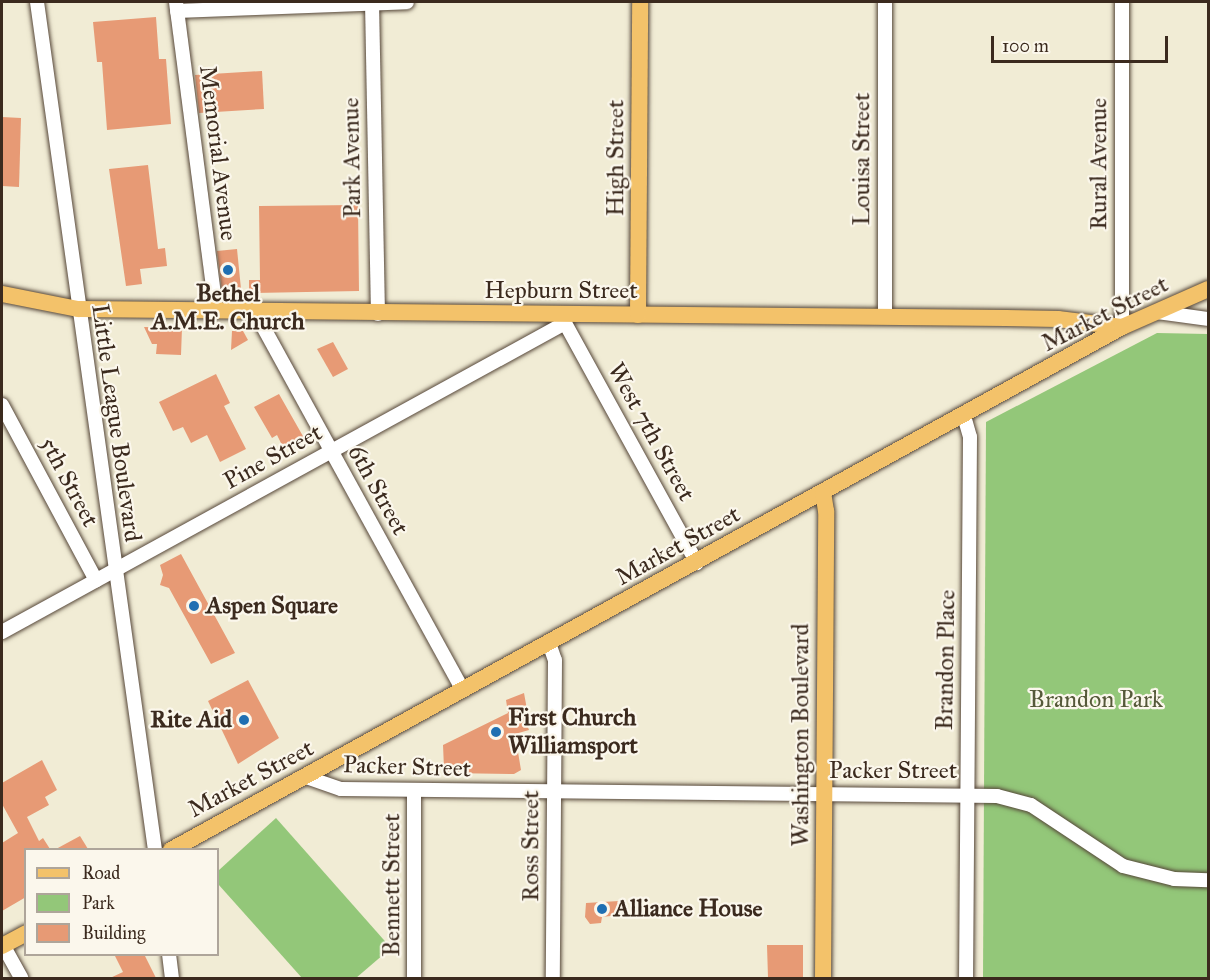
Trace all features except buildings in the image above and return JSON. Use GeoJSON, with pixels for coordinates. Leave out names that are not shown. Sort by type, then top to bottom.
{"type":"FeatureCollection","features":[{"type":"Feature","properties":{"kind":"main road","name":"High Street"},"geometry":{"type":"LineString","coordinates":[[638,315],[640,2]]}},
{"type":"Feature","properties":{"kind":"main road","name":"Market Street"},"geometry":{"type":"LineString","coordinates":[[173,848],[697,563],[1122,327],[1209,289]]}},
{"type":"Feature","properties":{"kind":"main road","name":"Hepburn Street"},"geometry":{"type":"LineString","coordinates":[[2,294],[78,309],[565,319],[638,315],[1058,319],[1122,327]]}},
{"type":"Feature","properties":{"kind":"main road","name":"Washington Boulevard"},"geometry":{"type":"LineString","coordinates":[[823,492],[826,511],[823,978]]}},
{"type":"Feature","properties":{"kind":"main road"},"geometry":{"type":"LineString","coordinates":[[2,946],[24,934]]}},
{"type":"Feature","properties":{"kind":"street","name":"Little League Boulevard"},"geometry":{"type":"LineString","coordinates":[[37,2],[154,848]]}},
{"type":"Feature","properties":{"kind":"street","name":"Park Avenue"},"geometry":{"type":"LineString","coordinates":[[372,2],[378,314]]}},
{"type":"Feature","properties":{"kind":"street"},"geometry":{"type":"LineString","coordinates":[[177,6],[407,2]]}},
{"type":"Feature","properties":{"kind":"street","name":"Louisa Street"},"geometry":{"type":"LineString","coordinates":[[885,2],[885,317]]}},
{"type":"Feature","properties":{"kind":"street","name":"Rural Avenue"},"geometry":{"type":"LineString","coordinates":[[1122,2],[1122,327]]}},
{"type":"Feature","properties":{"kind":"street","name":"Memorial Avenue"},"geometry":{"type":"LineString","coordinates":[[177,6],[216,311]]}},
{"type":"Feature","properties":{"kind":"street","name":"6th Street"},"geometry":{"type":"LineString","coordinates":[[255,312],[463,690]]}},
{"type":"Feature","properties":{"kind":"street"},"geometry":{"type":"LineString","coordinates":[[1157,312],[1209,319]]}},
{"type":"Feature","properties":{"kind":"street","name":"Pine Street"},"geometry":{"type":"LineString","coordinates":[[2,632],[565,319]]}},
{"type":"Feature","properties":{"kind":"street","name":"West 7th Street"},"geometry":{"type":"LineString","coordinates":[[565,319],[697,563]]}},
{"type":"Feature","properties":{"kind":"street","name":"5th Street"},"geometry":{"type":"LineString","coordinates":[[2,405],[96,580]]}},
{"type":"Feature","properties":{"kind":"street","name":"Brandon Place"},"geometry":{"type":"LineString","coordinates":[[964,416],[970,437],[966,978]]}},
{"type":"Feature","properties":{"kind":"street","name":"Ross Street"},"geometry":{"type":"LineString","coordinates":[[549,643],[555,660],[554,978]]}},
{"type":"Feature","properties":{"kind":"street","name":"Packer Street"},"geometry":{"type":"LineString","coordinates":[[306,777],[341,789],[997,796],[1030,805],[1123,866],[1174,879],[1209,880]]}},
{"type":"Feature","properties":{"kind":"street","name":"Bennett Street"},"geometry":{"type":"LineString","coordinates":[[414,791],[414,978]]}},
{"type":"Feature","properties":{"kind":"street"},"geometry":{"type":"LineString","coordinates":[[2,946],[21,978]]}},
{"type":"Feature","properties":{"kind":"street"},"geometry":{"type":"LineString","coordinates":[[169,956],[172,978]]}},
{"type":"Feature","properties":{"kind":"green space","name":"Brandon Park"},"geometry":{"type":"Polygon","coordinates":[[[1157,333],[1208,334],[1208,978],[983,978],[986,422],[1157,333]]]}},
{"type":"Feature","properties":{"kind":"green space"},"geometry":{"type":"Polygon","coordinates":[[[276,818],[391,948],[356,978],[302,978],[219,885],[219,870],[276,818]]]}},
{"type":"Feature","properties":{"kind":"place","name":"Bethel A.M.E. Church"},"geometry":{"type":"Point","coordinates":[228,270]}},
{"type":"Feature","properties":{"kind":"place","name":"Aspen Square"},"geometry":{"type":"Point","coordinates":[194,606]}},
{"type":"Feature","properties":{"kind":"place","name":"Rite Aid"},"geometry":{"type":"Point","coordinates":[244,720]}},
{"type":"Feature","properties":{"kind":"place","name":"First Church Williamsport"},"geometry":{"type":"Point","coordinates":[496,732]}},
{"type":"Feature","properties":{"kind":"place","name":"Alliance House"},"geometry":{"type":"Point","coordinates":[602,909]}}]}
